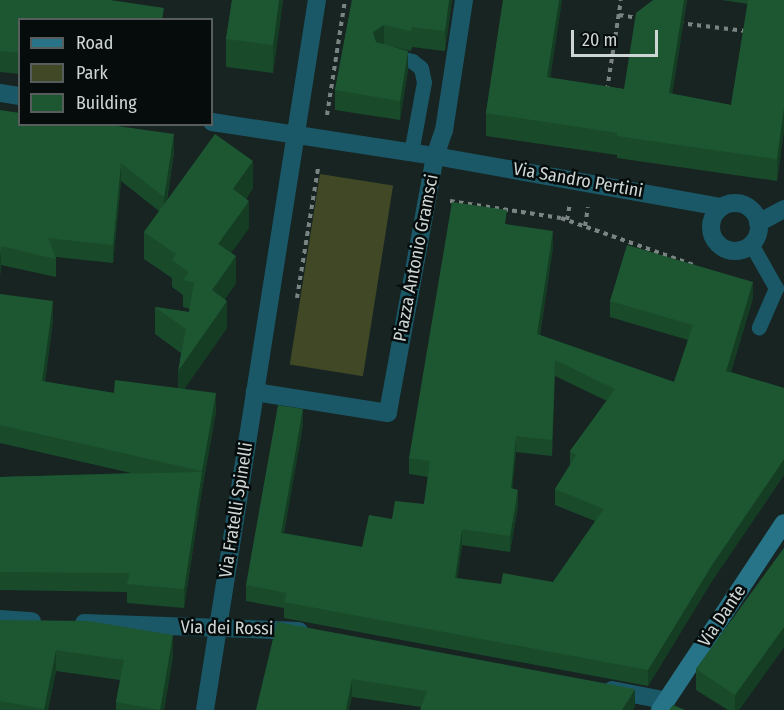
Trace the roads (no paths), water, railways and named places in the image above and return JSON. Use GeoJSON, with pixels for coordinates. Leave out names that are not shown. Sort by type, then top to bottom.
{"type":"FeatureCollection","features":[{"type":"Feature","properties":{"kind":"main road","name":"Via Dante"},"geometry":{"type":"LineString","coordinates":[[661,705],[784,522]]}},
{"type":"Feature","properties":{"kind":"street"},"geometry":{"type":"LineString","coordinates":[[255,392],[294,133],[317,0]]}},
{"type":"Feature","properties":{"kind":"street"},"geometry":{"type":"LineString","coordinates":[[435,156],[444,130],[464,0]]}},
{"type":"Feature","properties":{"kind":"street"},"geometry":{"type":"LineString","coordinates":[[0,93],[18,96]]}},
{"type":"Feature","properties":{"kind":"street","name":"Piazza Antonio Gramsci"},"geometry":{"type":"LineString","coordinates":[[213,122],[435,156],[388,413],[255,392]]}},
{"type":"Feature","properties":{"kind":"street","name":"Via Sandro Pertini"},"geometry":{"type":"LineString","coordinates":[[435,156],[721,207],[744,205],[758,223]]}},
{"type":"Feature","properties":{"kind":"street"},"geometry":{"type":"LineString","coordinates":[[721,207],[711,227],[716,242],[737,251],[751,244],[758,223],[784,209]]}},
{"type":"Feature","properties":{"kind":"street","name":"Via Fratelli Spinelli"},"geometry":{"type":"LineString","coordinates":[[205,710],[255,392]]}},
{"type":"Feature","properties":{"kind":"street"},"geometry":{"type":"LineString","coordinates":[[0,620],[47,621]]}},
{"type":"Feature","properties":{"kind":"street","name":"Via dei Rossi"},"geometry":{"type":"LineString","coordinates":[[71,622],[217,628],[283,628],[316,634]]}},
{"type":"Feature","properties":{"kind":"street"},"geometry":{"type":"LineString","coordinates":[[599,687],[661,705]]}},
{"type":"Feature","properties":{"kind":"lane"},"geometry":{"type":"LineString","coordinates":[[382,54],[412,60],[421,68],[424,82],[411,153]]}},
{"type":"Feature","properties":{"kind":"lane"},"geometry":{"type":"LineString","coordinates":[[751,244],[776,288],[759,327]]}}]}
